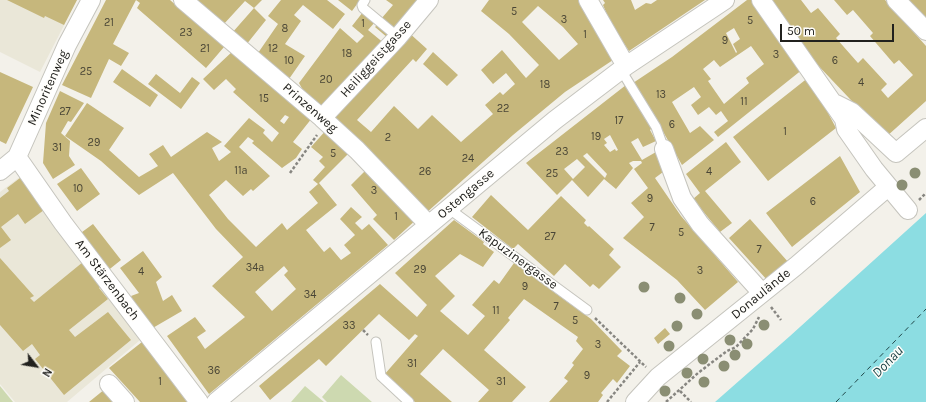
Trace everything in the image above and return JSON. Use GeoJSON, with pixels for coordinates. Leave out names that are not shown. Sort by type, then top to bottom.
{"type":"FeatureCollection","features":[{"type":"Feature","properties":{"kind":"street","name":"Minoritenweg"},"geometry":{"type":"LineString","coordinates":[[0,171],[17,157],[67,46],[91,0]]}},
{"type":"Feature","properties":{"kind":"street","name":"Prinzenweg"},"geometry":{"type":"LineString","coordinates":[[183,0],[325,120],[357,150],[430,225]]}},
{"type":"Feature","properties":{"kind":"street","name":"Heiliggeistgasse"},"geometry":{"type":"LineString","coordinates":[[325,120],[429,0]]}},
{"type":"Feature","properties":{"kind":"street"},"geometry":{"type":"LineString","coordinates":[[588,0],[623,68]]}},
{"type":"Feature","properties":{"kind":"street","name":"Ostengasse"},"geometry":{"type":"LineString","coordinates":[[216,402],[555,120],[623,68],[725,0]]}},
{"type":"Feature","properties":{"kind":"street"},"geometry":{"type":"LineString","coordinates":[[761,0],[844,119],[846,130],[874,169],[908,210]]}},
{"type":"Feature","properties":{"kind":"street"},"geometry":{"type":"LineString","coordinates":[[896,0],[926,31]]}},
{"type":"Feature","properties":{"kind":"street"},"geometry":{"type":"LineString","coordinates":[[834,104],[843,106],[852,112],[896,153],[926,128]]}},
{"type":"Feature","properties":{"kind":"street"},"geometry":{"type":"LineString","coordinates":[[664,149],[682,198],[700,224],[762,294]]}},
{"type":"Feature","properties":{"kind":"street","name":"Am Stärzenbach"},"geometry":{"type":"LineString","coordinates":[[17,157],[63,223],[199,402]]}},
{"type":"Feature","properties":{"kind":"street","name":"Donaulände"},"geometry":{"type":"LineString","coordinates":[[635,402],[658,378],[762,294],[888,187]]}},
{"type":"Feature","properties":{"kind":"street"},"geometry":{"type":"LineString","coordinates":[[109,384],[125,402]]}},
{"type":"Feature","properties":{"kind":"lane"},"geometry":{"type":"LineString","coordinates":[[365,0],[362,5],[363,8],[398,37]]}},
{"type":"Feature","properties":{"kind":"lane"},"geometry":{"type":"LineString","coordinates":[[623,68],[656,127],[664,149]]}},
{"type":"Feature","properties":{"kind":"lane","name":"Kapuzinergasse"},"geometry":{"type":"LineString","coordinates":[[448,208],[587,310]]}},
{"type":"Feature","properties":{"kind":"lane"},"geometry":{"type":"LineString","coordinates":[[376,342],[382,376],[409,402]]}},
{"type":"Feature","properties":{"kind":"path"},"geometry":{"type":"LineString","coordinates":[[290,173],[325,120]]}},
{"type":"Feature","properties":{"kind":"path"},"geometry":{"type":"LineString","coordinates":[[666,402],[680,391],[698,373],[728,351],[736,347],[754,329],[762,312],[762,294]]}},
{"type":"Feature","properties":{"kind":"path"},"geometry":{"type":"LineString","coordinates":[[587,310],[658,378]]}},
{"type":"Feature","properties":{"kind":"path"},"geometry":{"type":"LineString","coordinates":[[607,402],[640,362]]}},
{"type":"Feature","properties":{"kind":"path"},"geometry":{"type":"LineString","coordinates":[[680,391],[691,402]]}},
{"type":"Feature","properties":{"kind":"shaded area"},"geometry":{"type":"Polygon","coordinates":[[[0,0],[77,0],[40,72],[0,52],[0,0]]]}},
{"type":"Feature","properties":{"kind":"shaded area"},"geometry":{"type":"Polygon","coordinates":[[[21,176],[146,335],[67,402],[15,402],[0,384],[0,192],[21,176]]]}},
{"type":"Feature","properties":{"kind":"green space"},"geometry":{"type":"Polygon","coordinates":[[[341,375],[372,402],[327,402],[322,397],[341,375]]]}},
{"type":"Feature","properties":{"kind":"green space"},"geometry":{"type":"Polygon","coordinates":[[[0,386],[13,402],[0,402],[0,386]]]}},
{"type":"Feature","properties":{"kind":"green space"},"geometry":{"type":"Polygon","coordinates":[[[305,386],[324,402],[291,402],[305,386]]]}},
{"type":"Feature","properties":{"kind":"water","name":"Donau"},"geometry":{"type":"Polygon","coordinates":[[[926,213],[926,402],[715,402],[790,336],[926,213]]]}},
{"type":"Feature","properties":{"kind":"building"},"geometry":{"type":"Polygon","coordinates":[[[7,0],[77,0],[64,25],[45,16],[44,18],[7,0]]]}},
{"type":"Feature","properties":{"kind":"building"},"geometry":{"type":"Polygon","coordinates":[[[106,0],[136,0],[113,44],[129,53],[121,66],[109,59],[91,98],[62,85],[106,0]]]}},
{"type":"Feature","properties":{"kind":"building"},"geometry":{"type":"Polygon","coordinates":[[[136,0],[170,0],[224,47],[206,68],[137,8],[140,3],[136,0]]]}},
{"type":"Feature","properties":{"kind":"building"},"geometry":{"type":"Polygon","coordinates":[[[194,0],[262,0],[254,8],[245,1],[223,25],[194,0]]]}},
{"type":"Feature","properties":{"kind":"building"},"geometry":{"type":"Polygon","coordinates":[[[281,0],[327,0],[345,14],[333,29],[303,5],[294,15],[301,21],[285,44],[305,56],[289,79],[258,53],[278,24],[268,16],[281,0]]]}},
{"type":"Feature","properties":{"kind":"building"},"geometry":{"type":"Polygon","coordinates":[[[338,0],[360,0],[352,11],[338,0]]]}},
{"type":"Feature","properties":{"kind":"building"},"geometry":{"type":"Polygon","coordinates":[[[386,0],[425,0],[398,33],[381,19],[393,5],[386,0]]]}},
{"type":"Feature","properties":{"kind":"building"},"geometry":{"type":"Polygon","coordinates":[[[489,0],[578,0],[613,60],[565,92],[513,135],[425,214],[330,117],[407,31],[427,49],[416,62],[413,59],[357,120],[371,132],[394,106],[418,129],[432,115],[461,142],[493,114],[485,105],[500,92],[503,95],[515,84],[506,73],[493,84],[481,70],[502,50],[526,78],[539,65],[509,34],[481,11],[489,0]],[[538,6],[522,22],[559,60],[578,44],[563,27],[538,6]]]}},
{"type":"Feature","properties":{"kind":"building"},"geometry":{"type":"Polygon","coordinates":[[[603,0],[631,0],[635,10],[646,3],[651,4],[657,0],[705,0],[629,51],[611,24],[603,5],[605,3],[603,0]]]}},
{"type":"Feature","properties":{"kind":"building"},"geometry":{"type":"Polygon","coordinates":[[[747,0],[756,0],[803,69],[718,137],[714,132],[728,121],[721,111],[716,115],[709,107],[698,115],[691,105],[701,97],[694,87],[672,102],[690,133],[700,126],[714,140],[682,165],[653,114],[633,83],[672,57],[747,0]],[[734,28],[726,33],[736,53],[737,52],[733,44],[740,39],[734,28]],[[751,46],[720,67],[714,60],[703,69],[711,79],[708,81],[724,104],[749,83],[746,78],[764,64],[751,46]]]}},
{"type":"Feature","properties":{"kind":"building"},"geometry":{"type":"Polygon","coordinates":[[[772,0],[801,0],[811,13],[818,8],[840,34],[836,38],[858,63],[863,58],[887,84],[881,90],[888,98],[913,75],[899,60],[894,64],[870,36],[873,33],[853,10],[847,15],[834,0],[885,0],[926,46],[926,101],[886,137],[812,59],[772,0]]]}},
{"type":"Feature","properties":{"kind":"building"},"geometry":{"type":"Polygon","coordinates":[[[905,0],[926,0],[926,19],[905,0]]]}},
{"type":"Feature","properties":{"kind":"building"},"geometry":{"type":"Polygon","coordinates":[[[254,8],[266,20],[246,45],[232,33],[254,8]]]}},
{"type":"Feature","properties":{"kind":"building"},"geometry":{"type":"Polygon","coordinates":[[[363,12],[375,22],[368,30],[385,44],[320,110],[305,94],[299,83],[340,28],[357,43],[364,36],[352,26],[363,12]]]}},
{"type":"Feature","properties":{"kind":"building"},"geometry":{"type":"Polygon","coordinates":[[[378,24],[391,35],[388,38],[375,27],[378,24]]]}},
{"type":"Feature","properties":{"kind":"building"},"geometry":{"type":"Polygon","coordinates":[[[234,50],[312,118],[293,142],[302,149],[296,158],[282,168],[252,143],[254,141],[248,137],[239,147],[270,176],[253,191],[251,189],[243,196],[226,180],[209,195],[228,219],[256,247],[282,223],[287,230],[318,203],[309,192],[318,184],[313,180],[325,167],[319,161],[323,157],[311,147],[328,128],[351,151],[319,183],[337,205],[306,230],[324,252],[330,247],[341,260],[351,253],[344,245],[355,235],[340,219],[351,207],[362,217],[355,223],[362,230],[369,224],[388,245],[209,394],[167,336],[195,317],[206,331],[197,337],[205,349],[245,317],[212,286],[243,257],[216,229],[173,173],[139,195],[101,161],[65,136],[87,103],[124,128],[109,150],[139,177],[158,166],[149,154],[163,145],[171,157],[207,132],[222,142],[212,148],[219,161],[231,152],[224,146],[249,118],[265,130],[263,133],[272,142],[279,133],[233,92],[236,89],[226,79],[214,90],[203,79],[234,50]],[[285,115],[280,121],[284,124],[289,117],[285,115]],[[284,266],[255,292],[272,311],[296,289],[284,275],[288,271],[284,266]]]}},
{"type":"Feature","properties":{"kind":"building"},"geometry":{"type":"Polygon","coordinates":[[[433,52],[458,75],[447,86],[423,64],[433,52]]]}},
{"type":"Feature","properties":{"kind":"building"},"geometry":{"type":"Polygon","coordinates":[[[122,69],[158,95],[150,107],[113,82],[122,69]]]}},
{"type":"Feature","properties":{"kind":"building"},"geometry":{"type":"Polygon","coordinates":[[[0,72],[33,87],[6,144],[0,141],[0,72]]]}},
{"type":"Feature","properties":{"kind":"building"},"geometry":{"type":"Polygon","coordinates":[[[156,74],[180,93],[192,77],[200,83],[181,109],[148,84],[156,74]]]}},
{"type":"Feature","properties":{"kind":"building"},"geometry":{"type":"Polygon","coordinates":[[[809,77],[836,128],[768,181],[733,137],[809,77]]]}},
{"type":"Feature","properties":{"kind":"building"},"geometry":{"type":"Polygon","coordinates":[[[626,85],[652,128],[650,130],[656,141],[643,147],[638,138],[631,142],[642,160],[656,152],[663,172],[655,178],[681,216],[738,282],[705,310],[677,280],[623,238],[644,217],[631,203],[648,188],[634,169],[642,163],[641,161],[633,161],[629,163],[633,168],[616,189],[604,179],[588,197],[572,180],[557,195],[526,163],[626,85]],[[610,135],[604,139],[607,143],[604,145],[610,152],[615,149],[616,151],[618,150],[610,135]],[[587,153],[583,156],[605,178],[607,174],[587,153]],[[577,159],[564,169],[573,179],[585,167],[577,159]]]}},
{"type":"Feature","properties":{"kind":"building"},"geometry":{"type":"Polygon","coordinates":[[[60,91],[84,103],[71,122],[68,121],[61,133],[70,141],[69,156],[75,165],[53,179],[43,163],[46,123],[60,91]]]}},
{"type":"Feature","properties":{"kind":"building"},"geometry":{"type":"Polygon","coordinates":[[[726,142],[741,162],[705,191],[732,223],[720,232],[693,199],[700,193],[686,174],[726,142]]]}},
{"type":"Feature","properties":{"kind":"building"},"geometry":{"type":"Polygon","coordinates":[[[840,156],[860,192],[792,247],[766,213],[840,156]]]}},
{"type":"Feature","properties":{"kind":"building"},"geometry":{"type":"Polygon","coordinates":[[[369,167],[418,218],[394,240],[373,219],[377,215],[351,185],[369,167]]]}},
{"type":"Feature","properties":{"kind":"building"},"geometry":{"type":"Polygon","coordinates":[[[81,168],[100,194],[77,211],[57,184],[81,168]]]}},
{"type":"Feature","properties":{"kind":"building"},"geometry":{"type":"Polygon","coordinates":[[[20,178],[44,210],[25,224],[18,214],[1,227],[11,240],[0,248],[0,198],[9,191],[7,188],[20,178]]]}},
{"type":"Feature","properties":{"kind":"building"},"geometry":{"type":"Polygon","coordinates":[[[491,195],[528,230],[561,196],[586,220],[584,223],[588,227],[589,226],[614,249],[609,255],[621,267],[599,289],[593,284],[590,287],[565,264],[554,276],[518,244],[513,249],[472,217],[491,195]]]}},
{"type":"Feature","properties":{"kind":"building"},"geometry":{"type":"Polygon","coordinates":[[[750,219],[789,263],[768,281],[729,238],[750,219]]]}},
{"type":"Feature","properties":{"kind":"building"},"geometry":{"type":"Polygon","coordinates":[[[454,220],[484,242],[483,244],[494,252],[483,267],[460,254],[435,276],[455,296],[440,311],[468,335],[485,316],[472,305],[494,280],[499,284],[514,263],[591,319],[622,351],[617,356],[630,366],[617,383],[613,379],[601,393],[603,395],[598,402],[549,402],[568,381],[564,378],[574,365],[572,363],[583,349],[576,341],[578,337],[524,299],[508,318],[510,320],[484,350],[526,387],[512,402],[478,402],[489,390],[443,349],[420,374],[452,402],[415,402],[384,375],[418,336],[415,334],[409,340],[379,314],[326,366],[319,359],[270,400],[259,386],[380,284],[417,317],[427,305],[395,273],[454,220]]]}},
{"type":"Feature","properties":{"kind":"building"},"geometry":{"type":"Polygon","coordinates":[[[93,224],[121,260],[106,272],[78,235],[93,224]]]}},
{"type":"Feature","properties":{"kind":"building"},"geometry":{"type":"Polygon","coordinates":[[[143,251],[162,277],[156,282],[163,301],[172,295],[182,311],[151,329],[131,296],[139,293],[120,268],[143,251]]]}},
{"type":"Feature","properties":{"kind":"building"},"geometry":{"type":"Polygon","coordinates":[[[0,258],[34,296],[30,298],[34,302],[83,262],[101,286],[99,288],[108,299],[69,330],[75,337],[108,312],[131,340],[64,395],[35,359],[40,355],[32,344],[23,351],[0,325],[0,258]]]}},
{"type":"Feature","properties":{"kind":"building"},"geometry":{"type":"Polygon","coordinates":[[[665,328],[670,334],[658,344],[654,338],[665,328]]]}},
{"type":"Feature","properties":{"kind":"building"},"geometry":{"type":"Polygon","coordinates":[[[142,342],[187,402],[140,402],[109,368],[142,342]]]}},
{"type":"Feature","properties":{"kind":"building"},"geometry":{"type":"Polygon","coordinates":[[[105,389],[116,402],[89,402],[105,389]]]}},
{"type":"Feature","properties":{"kind":"ferry route"},"geometry":{"type":"LineString","coordinates":[[836,402],[926,309]]}}]}
